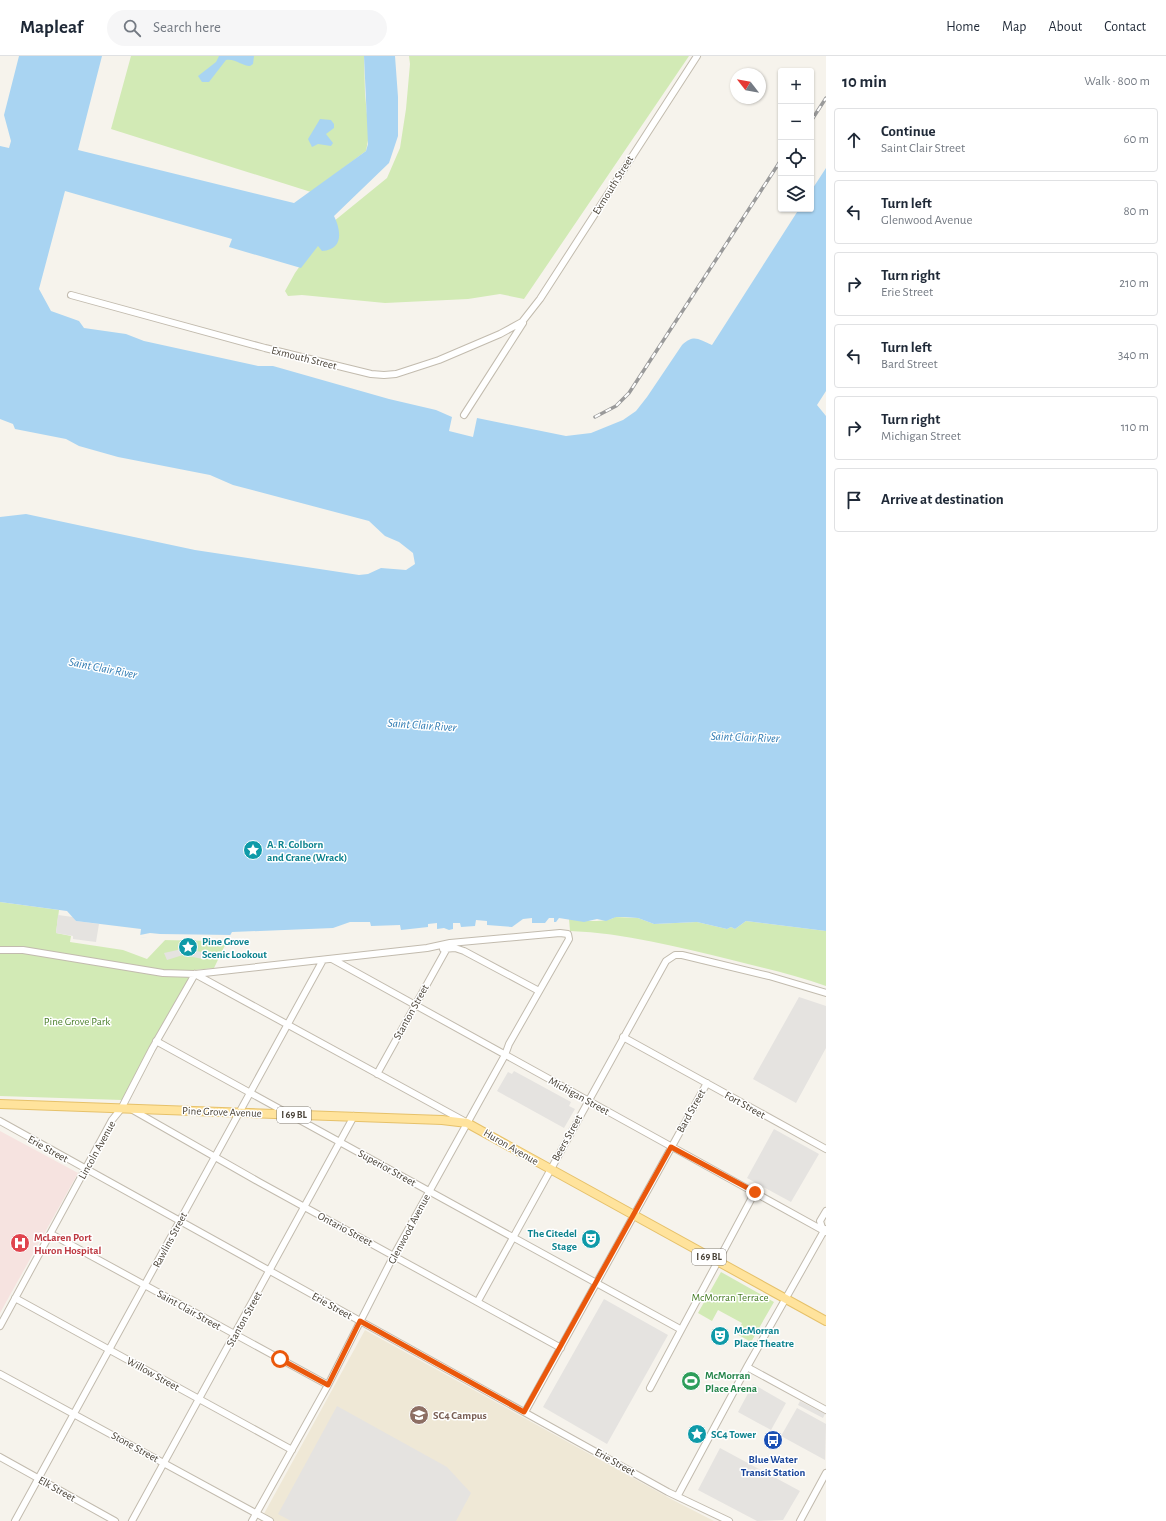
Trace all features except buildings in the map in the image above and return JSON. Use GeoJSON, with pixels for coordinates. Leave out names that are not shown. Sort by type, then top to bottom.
{"type":"FeatureCollection","features":[{"type":"Feature","properties":{"kind":"main road","name":"Pine Grove Avenue"},"geometry":{"type":"LineString","coordinates":[[0,1104],[354,1116],[442,1120],[467,1123]]}},
{"type":"Feature","properties":{"kind":"main road","name":"Huron Avenue"},"geometry":{"type":"LineString","coordinates":[[467,1123],[633,1216],[826,1321]]}},
{"type":"Feature","properties":{"kind":"street","name":"Exmouth Street"},"geometry":{"type":"LineString","coordinates":[[464,415],[697,56]]}},
{"type":"Feature","properties":{"kind":"street","name":"Exmouth Street"},"geometry":{"type":"LineString","coordinates":[[70,295],[266,348],[378,375],[396,374],[454,355],[513,328],[530,314]]}},
{"type":"Feature","properties":{"kind":"street","name":"Glenwood Avenue"},"geometry":{"type":"LineString","coordinates":[[252,1521],[328,1385],[394,1255],[505,1055],[509,1044],[569,939],[568,934],[560,933],[450,943],[427,948]]}},
{"type":"Feature","properties":{"kind":"street"},"geometry":{"type":"LineString","coordinates":[[0,950],[23,950],[163,973],[195,974],[427,948],[446,950],[455,948],[464,951],[539,991]]}},
{"type":"Feature","properties":{"kind":"street","name":"Stanton Street"},"geometry":{"type":"LineString","coordinates":[[377,1074],[446,950]]}},
{"type":"Feature","properties":{"kind":"street","name":"Beers Street"},"geometry":{"type":"LineString","coordinates":[[478,1301],[666,961],[672,957],[682,955],[769,976],[826,993]]}},
{"type":"Feature","properties":{"kind":"street","name":"Michigan Street"},"geometry":{"type":"LineString","coordinates":[[332,959],[414,1006],[825,1230]]}},
{"type":"Feature","properties":{"kind":"street","name":"Rawlins Street"},"geometry":{"type":"LineString","coordinates":[[15,1521],[323,960]]}},
{"type":"Feature","properties":{"kind":"street","name":"Huron Avenue"},"geometry":{"type":"LineString","coordinates":[[195,974],[467,1123]]}},
{"type":"Feature","properties":{"kind":"street","name":"Lincoln Avenue"},"geometry":{"type":"LineString","coordinates":[[0,1326],[112,1120],[121,1109],[156,1042],[195,974]]}},
{"type":"Feature","properties":{"kind":"street","name":"Fort Street"},"geometry":{"type":"LineString","coordinates":[[623,1037],[826,1149]]}},
{"type":"Feature","properties":{"kind":"street","name":"Superior Street"},"geometry":{"type":"LineString","coordinates":[[156,1042],[250,1092],[512,1238],[680,1329]]}},
{"type":"Feature","properties":{"kind":"street","name":"Bard Street"},"geometry":{"type":"LineString","coordinates":[[524,1412],[561,1348],[707,1083]]}},
{"type":"Feature","properties":{"kind":"street","name":"Ontario Street"},"geometry":{"type":"LineString","coordinates":[[131,1109],[214,1157],[561,1348]]}},
{"type":"Feature","properties":{"kind":"street","name":"Stanton Street"},"geometry":{"type":"LineString","coordinates":[[132,1521],[354,1116]]}},
{"type":"Feature","properties":{"kind":"street","name":"Erie Street"},"geometry":{"type":"LineString","coordinates":[[0,1122],[668,1492],[678,1495],[729,1521]]}},
{"type":"Feature","properties":{"kind":"street"},"geometry":{"type":"LineString","coordinates":[[650,1388],[680,1329],[755,1192]]}},
{"type":"Feature","properties":{"kind":"street"},"geometry":{"type":"LineString","coordinates":[[678,1495],[785,1298],[825,1230],[820,1221],[826,1211]]}},
{"type":"Feature","properties":{"kind":"street","name":"Saint Clair Street"},"geometry":{"type":"LineString","coordinates":[[51,1234],[328,1385]]}},
{"type":"Feature","properties":{"kind":"street","name":"Willow Street"},"geometry":{"type":"LineString","coordinates":[[15,1298],[292,1450]]}},
{"type":"Feature","properties":{"kind":"street"},"geometry":{"type":"LineString","coordinates":[[747,1367],[826,1410]]}},
{"type":"Feature","properties":{"kind":"street","name":"Stone Street"},"geometry":{"type":"LineString","coordinates":[[0,1374],[270,1521]]}},
{"type":"Feature","properties":{"kind":"street","name":"Elk Street"},"geometry":{"type":"LineString","coordinates":[[0,1458],[115,1521]]}},
{"type":"Feature","properties":{"kind":"street"},"geometry":{"type":"LineString","coordinates":[[800,1521],[826,1473]]}},
{"type":"Feature","properties":{"kind":"shaded area"},"geometry":{"type":"Polygon","coordinates":[[[58,915],[73,917],[76,921],[99,924],[96,942],[73,939],[73,936],[56,933],[58,915]]]}},
{"type":"Feature","properties":{"kind":"shaded area"},"geometry":{"type":"Polygon","coordinates":[[[182,949],[205,953],[203,959],[183,955],[167,960],[164,953],[182,949]]]}},
{"type":"Feature","properties":{"kind":"shaded area"},"geometry":{"type":"Polygon","coordinates":[[[799,997],[826,1006],[826,1048],[796,1103],[753,1079],[799,997]]]}},
{"type":"Feature","properties":{"kind":"shaded area"},"geometry":{"type":"Polygon","coordinates":[[[514,1071],[571,1102],[569,1106],[575,1109],[564,1128],[497,1091],[508,1072],[512,1074],[514,1071]]]}},
{"type":"Feature","properties":{"kind":"shaded area"},"geometry":{"type":"Polygon","coordinates":[[[774,1129],[819,1154],[791,1202],[747,1178],[774,1129]]]}},
{"type":"Feature","properties":{"kind":"shaded area","name":"McLaren Port Huron Hospital"},"geometry":{"type":"Polygon","coordinates":[[[0,1131],[78,1173],[0,1313],[0,1131]]]}},
{"type":"Feature","properties":{"kind":"shaded area"},"geometry":{"type":"Polygon","coordinates":[[[604,1299],[668,1335],[607,1444],[543,1407],[604,1299]]]}},
{"type":"Feature","properties":{"kind":"shaded area","name":"SC4 Campus"},"geometry":{"type":"Polygon","coordinates":[[[365,1330],[673,1500],[714,1521],[260,1521],[365,1330]]]}},
{"type":"Feature","properties":{"kind":"shaded area"},"geometry":{"type":"Polygon","coordinates":[[[753,1384],[786,1403],[771,1430],[738,1412],[753,1384]]]}},
{"type":"Feature","properties":{"kind":"shaded area"},"geometry":{"type":"Polygon","coordinates":[[[800,1401],[825,1414],[823,1418],[798,1405],[800,1401]]]}},
{"type":"Feature","properties":{"kind":"shaded area"},"geometry":{"type":"Polygon","coordinates":[[[337,1406],[447,1467],[471,1493],[456,1521],[291,1521],[278,1514],[337,1406]]]}},
{"type":"Feature","properties":{"kind":"shaded area"},"geometry":{"type":"Polygon","coordinates":[[[797,1408],[826,1424],[825,1460],[781,1436],[797,1408]]]}},
{"type":"Feature","properties":{"kind":"shaded area"},"geometry":{"type":"Polygon","coordinates":[[[720,1448],[800,1491],[783,1520],[757,1521],[698,1490],[720,1448]]]}},
{"type":"Feature","properties":{"kind":"green space"},"geometry":{"type":"Polygon","coordinates":[[[131,56],[364,56],[365,94],[369,135],[366,151],[311,192],[111,129],[131,56]]]}},
{"type":"Feature","properties":{"kind":"green space"},"geometry":{"type":"Polygon","coordinates":[[[409,56],[689,56],[524,299],[500,294],[468,299],[385,303],[302,295],[288,296],[285,291],[295,273],[328,226],[387,178],[400,148],[406,109],[410,64],[409,56]]]}},
{"type":"Feature","properties":{"kind":"green space","name":"Pine Grove Park"},"geometry":{"type":"Polygon","coordinates":[[[0,902],[59,910],[56,933],[71,936],[70,942],[123,950],[147,959],[166,939],[228,939],[214,968],[195,970],[122,1100],[0,1096],[0,902]]]}},
{"type":"Feature","properties":{"kind":"green space"},"geometry":{"type":"Polygon","coordinates":[[[615,917],[638,918],[654,924],[697,922],[727,929],[731,927],[735,929],[746,921],[826,931],[826,986],[803,978],[672,946],[591,932],[570,931],[569,919],[600,921],[615,917]]]}},
{"type":"Feature","properties":{"kind":"green space","name":"McMorran Terrace"},"geometry":{"type":"Polygon","coordinates":[[[721,1272],[774,1302],[751,1342],[737,1334],[742,1323],[718,1310],[712,1321],[698,1313],[721,1272]]]}},
{"type":"Feature","properties":{"kind":"water","name":"Saint Clair River"},"geometry":{"type":"Polygon","coordinates":[[[19,56],[102,56],[78,150],[294,203],[366,151],[368,144],[364,56],[395,56],[398,97],[398,136],[389,163],[334,216],[338,227],[339,238],[334,247],[329,250],[322,251],[318,246],[301,268],[229,247],[232,239],[65,191],[39,289],[51,311],[79,321],[84,328],[126,334],[144,341],[258,366],[273,366],[389,399],[436,410],[452,417],[449,431],[473,437],[477,418],[566,436],[591,433],[623,420],[636,411],[682,345],[693,339],[700,339],[712,345],[797,212],[814,212],[814,186],[826,168],[826,391],[817,405],[826,416],[826,931],[746,921],[735,929],[731,927],[727,929],[697,922],[654,924],[638,918],[625,917],[616,917],[606,921],[597,919],[584,922],[559,918],[556,922],[554,922],[554,918],[549,918],[545,923],[532,923],[532,918],[523,919],[512,927],[487,925],[487,921],[476,920],[475,926],[461,927],[460,923],[453,923],[453,929],[449,930],[444,928],[437,929],[437,923],[428,924],[428,927],[401,930],[400,925],[371,926],[370,922],[350,922],[333,928],[232,932],[228,939],[216,940],[140,937],[141,929],[76,921],[67,911],[0,902],[0,517],[26,514],[195,550],[359,575],[368,574],[381,568],[406,570],[415,564],[413,553],[399,542],[385,536],[369,521],[233,485],[210,475],[118,457],[79,446],[66,439],[15,429],[13,424],[0,419],[0,146],[9,148],[11,141],[4,115],[19,56]]]}},
{"type":"Feature","properties":{"kind":"water"},"geometry":{"type":"Polygon","coordinates":[[[219,56],[254,56],[253,64],[250,66],[232,60],[226,60],[209,82],[202,82],[198,76],[216,62],[219,56]]]}},
{"type":"Feature","properties":{"kind":"water"},"geometry":{"type":"Polygon","coordinates":[[[320,119],[331,120],[334,124],[334,128],[326,134],[333,143],[331,146],[318,144],[312,147],[308,139],[320,119]]]}},
{"type":"Feature","properties":{"kind":"pier"},"geometry":{"type":"Polygon","coordinates":[[[150,933],[231,935],[228,939],[216,941],[161,940],[140,937],[140,935],[150,933]]]}},
{"type":"Feature","properties":{"kind":"railway"},"geometry":{"type":"LineString","coordinates":[[814,116],[826,98]]}},
{"type":"Feature","properties":{"kind":"railway"},"geometry":{"type":"LineString","coordinates":[[595,417],[616,406],[629,393],[778,165]]}},
{"type":"Feature","properties":{"kind":"place","name":"A. R. Colborn and Crane (Wrack)"},"geometry":{"type":"Point","coordinates":[253,850]}},
{"type":"Feature","properties":{"kind":"place","name":"Pine Grove Scenic Lookout"},"geometry":{"type":"Point","coordinates":[188,947]}},
{"type":"Feature","properties":{"kind":"place","name":"The Citedel Stage"},"geometry":{"type":"Point","coordinates":[591,1239]}},
{"type":"Feature","properties":{"kind":"place","name":"McLaren Port Huron Hospital"},"geometry":{"type":"Point","coordinates":[20,1243]}},
{"type":"Feature","properties":{"kind":"place","name":"McMorran Place Theatre"},"geometry":{"type":"Point","coordinates":[720,1336]}},
{"type":"Feature","properties":{"kind":"place","name":"McMorran Place Arena"},"geometry":{"type":"Point","coordinates":[691,1381]}},
{"type":"Feature","properties":{"kind":"place","name":"SC4 Campus"},"geometry":{"type":"Point","coordinates":[419,1415]}},
{"type":"Feature","properties":{"kind":"place","name":"SC4 Tower"},"geometry":{"type":"Point","coordinates":[697,1434]}},
{"type":"Feature","properties":{"kind":"place","name":"Blue Water Transit Station"},"geometry":{"type":"Point","coordinates":[773,1440]}},
{"type":"Feature","properties":{"kind":"route"},"geometry":{"type":"LineString","coordinates":[[280,1359],[328,1385],[360,1321],[524,1412],[556,1357],[671,1147],[755,1192]]}}]}
